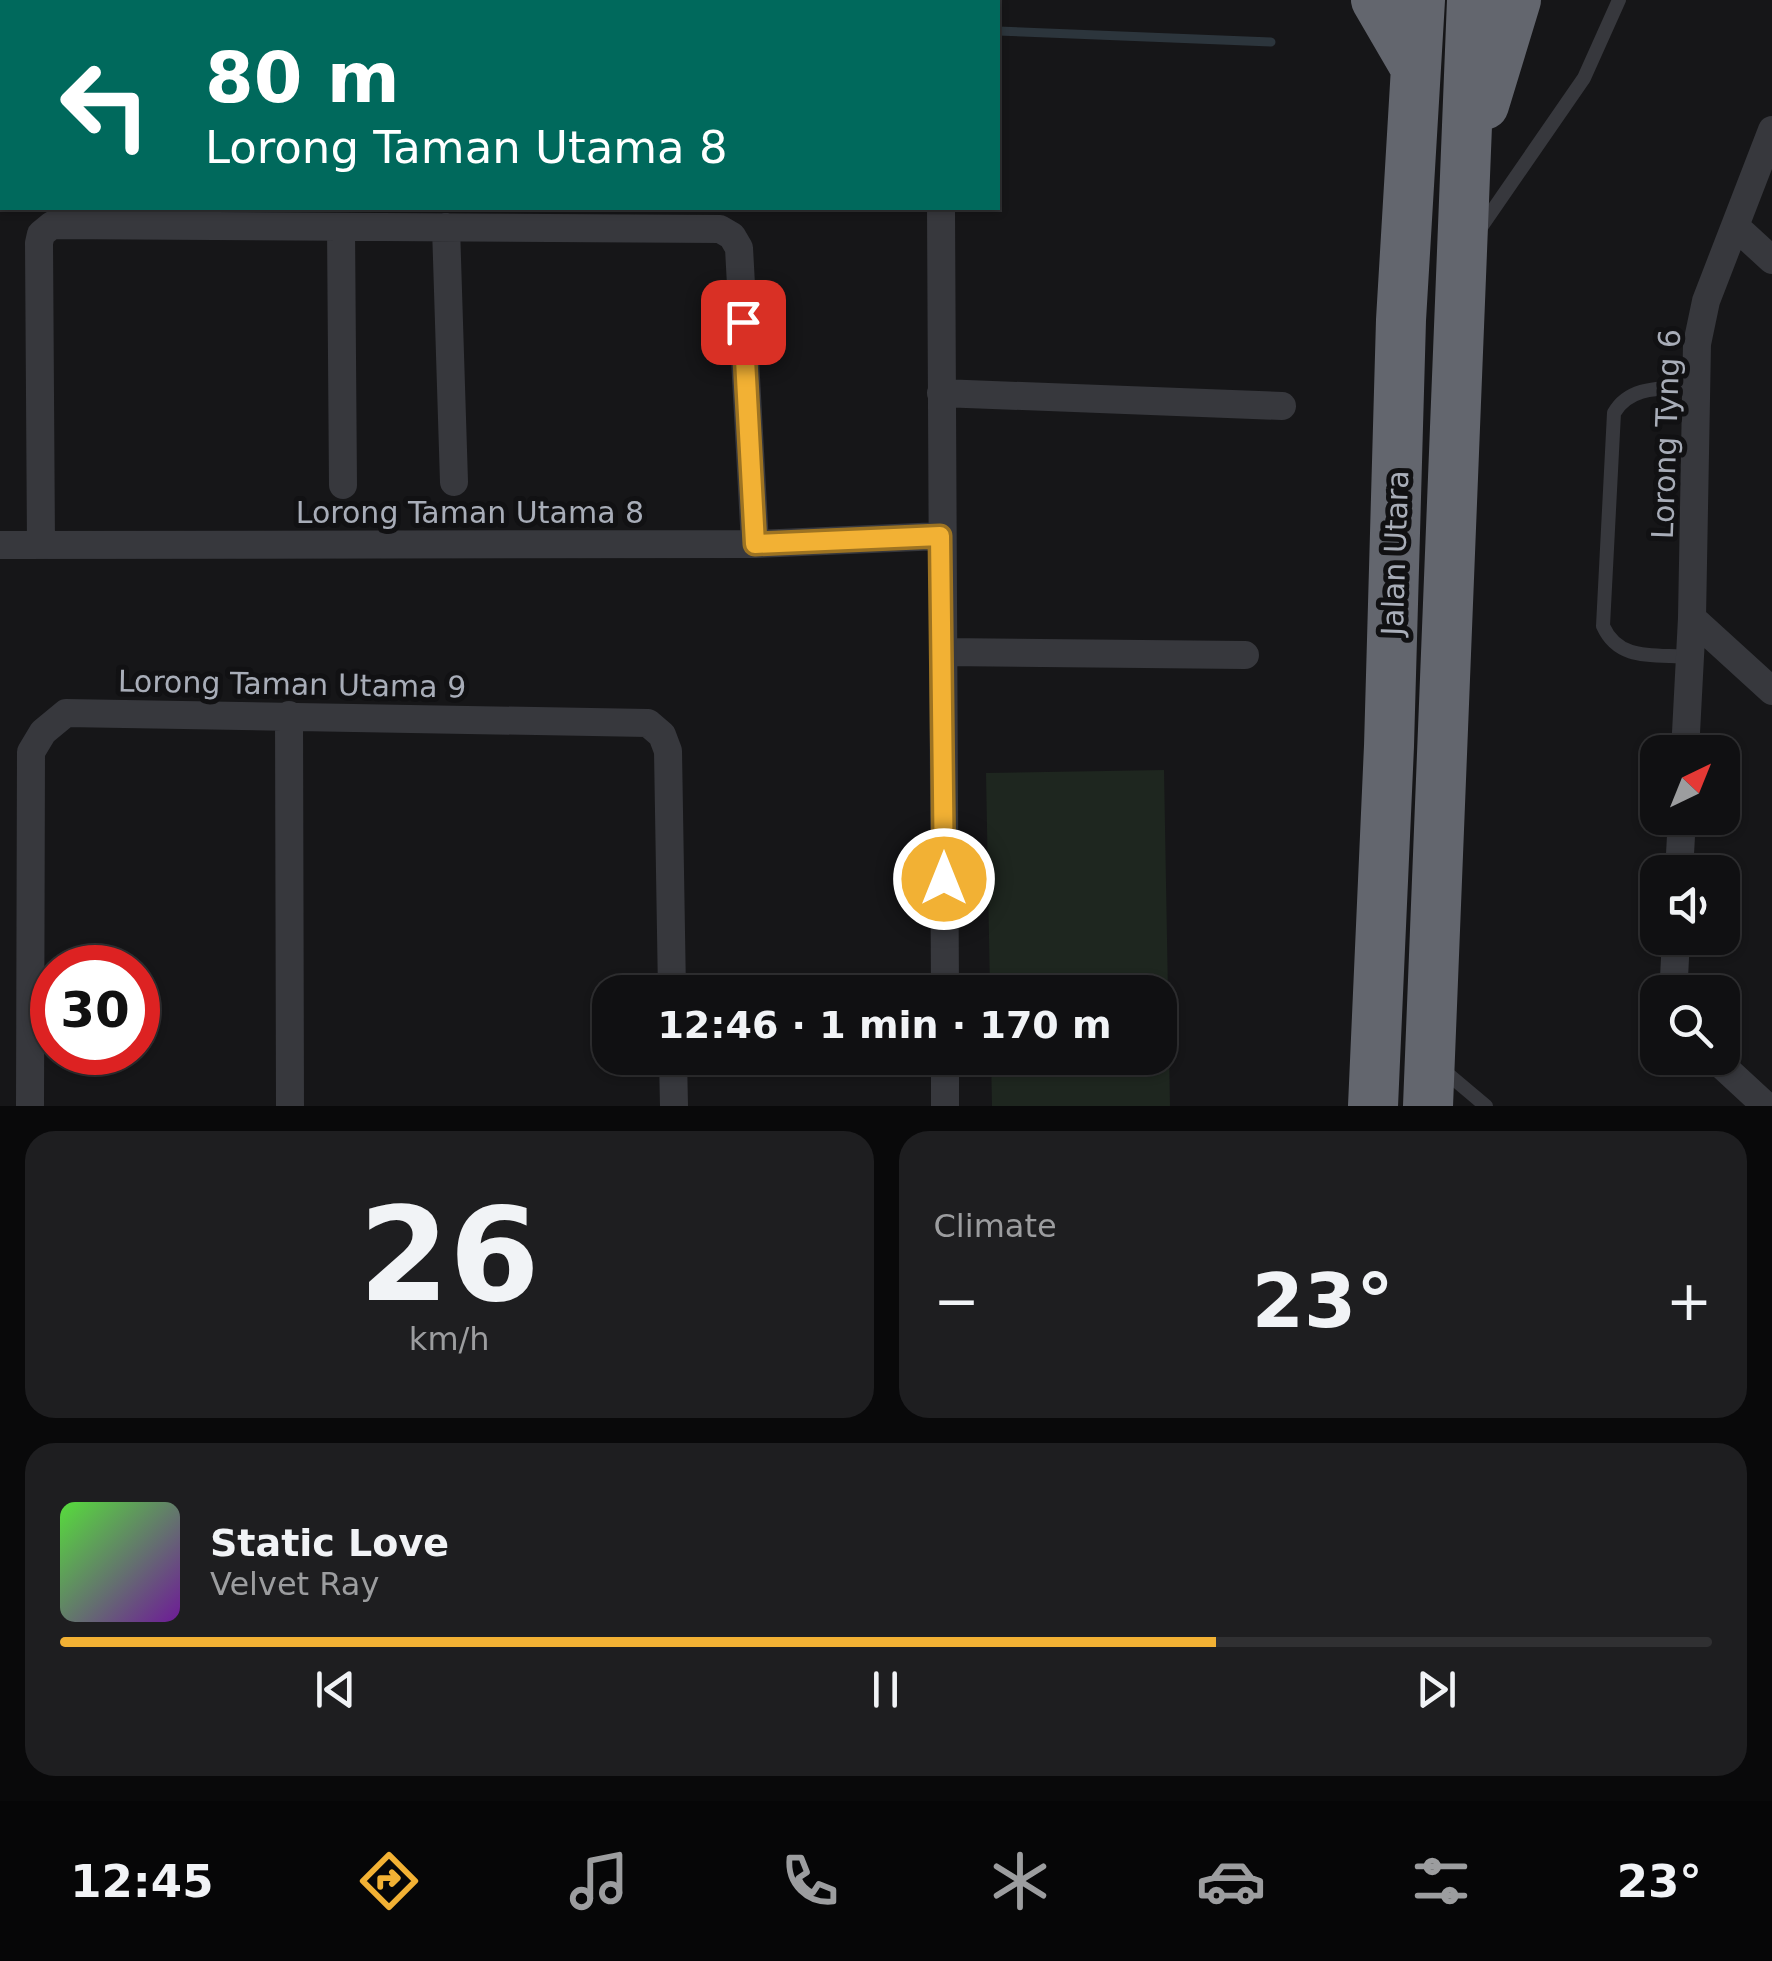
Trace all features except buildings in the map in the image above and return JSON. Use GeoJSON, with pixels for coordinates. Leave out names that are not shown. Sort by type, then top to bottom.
{"type":"FeatureCollection","features":[{"type":"Feature","properties":{"kind":"highway"},"geometry":{"type":"LineString","coordinates":[[1376,0],[1415,67]]}},
{"type":"Feature","properties":{"kind":"highway","name":"Jalan Utara"},"geometry":{"type":"LineString","coordinates":[[1373,1106],[1390,727],[1401,320],[1420,0]]}},
{"type":"Feature","properties":{"kind":"highway","name":"Jalan Utara"},"geometry":{"type":"LineString","coordinates":[[1429,1082],[1472,0]]}},
{"type":"Feature","properties":{"kind":"highway"},"geometry":{"type":"LineString","coordinates":[[1464,144],[1485,102],[1516,0]]}},
{"type":"Feature","properties":{"kind":"street","name":"Lorong Tyng 6"},"geometry":{"type":"LineString","coordinates":[[1686,735],[1697,344],[1706,300],[1772,130]]}},
{"type":"Feature","properties":{"kind":"street"},"geometry":{"type":"LineString","coordinates":[[941,210],[945,975]]}},
{"type":"Feature","properties":{"kind":"street"},"geometry":{"type":"LineString","coordinates":[[41,545],[41,234],[52,225],[720,229],[732,236],[739,248],[755,544]]}},
{"type":"Feature","properties":{"kind":"street"},"geometry":{"type":"LineString","coordinates":[[1735,226],[1772,260]]}},
{"type":"Feature","properties":{"kind":"street"},"geometry":{"type":"LineString","coordinates":[[341,227],[344,485]]}},
{"type":"Feature","properties":{"kind":"street"},"geometry":{"type":"LineString","coordinates":[[446,227],[454,482]]}},
{"type":"Feature","properties":{"kind":"street"},"geometry":{"type":"LineString","coordinates":[[940,392],[1282,406]]}},
{"type":"Feature","properties":{"kind":"street","name":"Lorong Taman Utama 8"},"geometry":{"type":"LineString","coordinates":[[0,544],[755,544],[940,536]]}},
{"type":"Feature","properties":{"kind":"street"},"geometry":{"type":"LineString","coordinates":[[1692,618],[1772,691]]}},
{"type":"Feature","properties":{"kind":"street"},"geometry":{"type":"LineString","coordinates":[[944,652],[1245,655]]}},
{"type":"Feature","properties":{"kind":"street","name":"Lorong Taman Utama 9"},"geometry":{"type":"LineString","coordinates":[[30,1106],[32,752],[42,732],[66,713],[648,724],[662,735],[668,750],[672,975]]}},
{"type":"Feature","properties":{"kind":"street"},"geometry":{"type":"LineString","coordinates":[[289,715],[290,1106]]}},
{"type":"Feature","properties":{"kind":"street"},"geometry":{"type":"LineString","coordinates":[[673,1075],[674,1106]]}},
{"type":"Feature","properties":{"kind":"street"},"geometry":{"type":"LineString","coordinates":[[945,1075],[945,1106]]}},
{"type":"Feature","properties":{"kind":"street"},"geometry":{"type":"LineString","coordinates":[[1732,1075],[1766,1106]]}},
{"type":"Feature","properties":{"kind":"lane"},"geometry":{"type":"LineString","coordinates":[[1460,253],[1495,211],[1584,78],[1619,0]]}},
{"type":"Feature","properties":{"kind":"lane"},"geometry":{"type":"LineString","coordinates":[[1690,657],[1626,652],[1610,642],[1603,626],[1614,414],[1621,400],[1632,393],[1697,386]]}},
{"type":"Feature","properties":{"kind":"lane"},"geometry":{"type":"LineString","coordinates":[[1429,1082],[1486,1106]]}},
{"type":"Feature","properties":{"kind":"shaded area"},"geometry":{"type":"Polygon","coordinates":[[[1164,770],[1168,975],[990,975],[986,773],[1164,770]]]}},
{"type":"Feature","properties":{"kind":"shaded area"},"geometry":{"type":"Polygon","coordinates":[[[991,1075],[1169,1075],[1170,1106],[992,1106],[991,1075]]]}},
{"type":"Feature","properties":{"kind":"waterway"},"geometry":{"type":"LineString","coordinates":[[1000,31],[1271,42]]}},
{"type":"Feature","properties":{"kind":"route"},"geometry":{"type":"LineString","coordinates":[[743,322],[755,544],[940,536],[944,879]]}}]}
